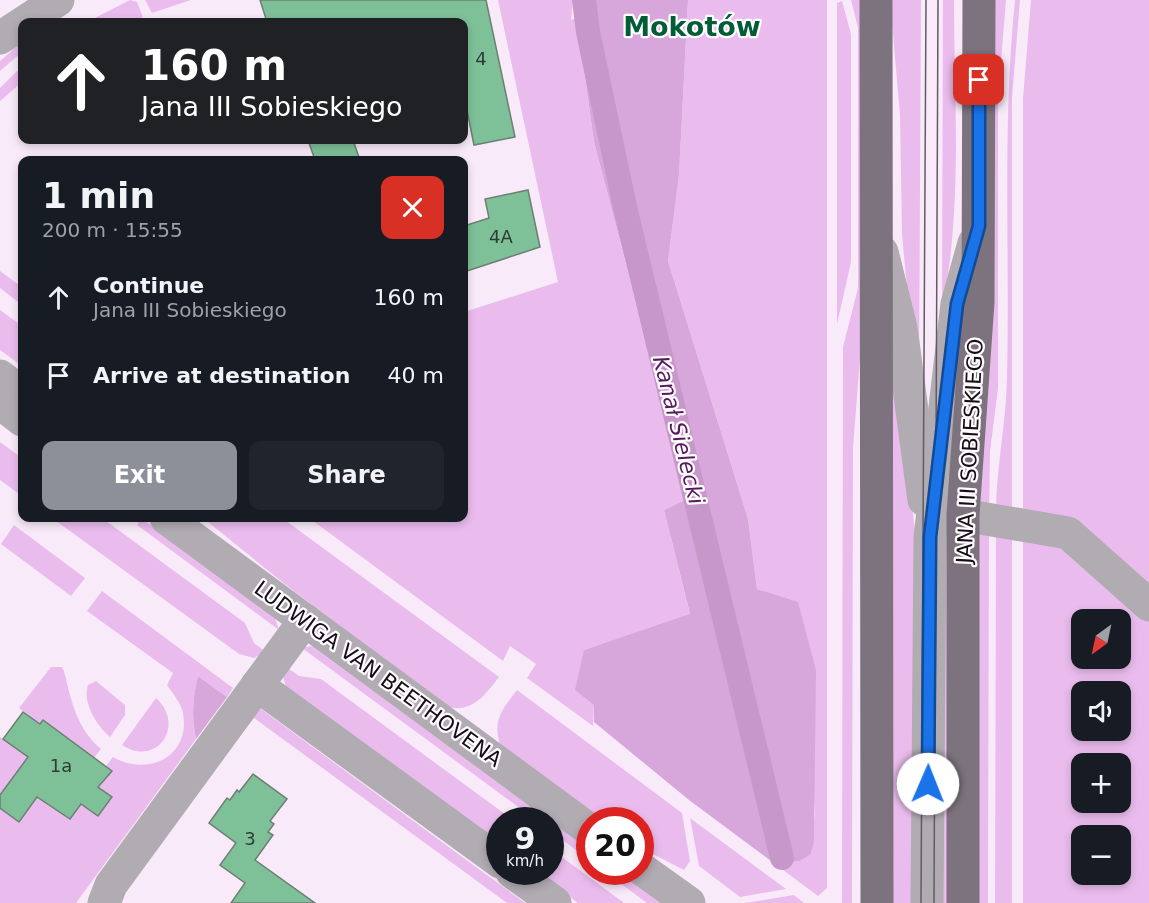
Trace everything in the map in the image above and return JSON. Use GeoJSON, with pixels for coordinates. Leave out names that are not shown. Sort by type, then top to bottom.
{"type":"FeatureCollection","features":[{"type":"Feature","properties":{"kind":"main road"},"geometry":{"type":"LineString","coordinates":[[876,0],[877,903]]}},
{"type":"Feature","properties":{"kind":"main road","name":"JANA III SOBIESKIEGO"},"geometry":{"type":"LineString","coordinates":[[963,903],[963,515],[976,340],[979,226],[979,0]]}},
{"type":"Feature","properties":{"kind":"street"},"geometry":{"type":"LineString","coordinates":[[31,18],[58,0]]}},
{"type":"Feature","properties":{"kind":"street"},"geometry":{"type":"LineString","coordinates":[[0,38],[18,26]]}},
{"type":"Feature","properties":{"kind":"street"},"geometry":{"type":"LineString","coordinates":[[875,225],[901,328],[908,396],[930,537]]}},
{"type":"Feature","properties":{"kind":"street"},"geometry":{"type":"LineString","coordinates":[[927,903],[930,537],[957,304],[979,226]]}},
{"type":"Feature","properties":{"kind":"street"},"geometry":{"type":"LineString","coordinates":[[0,376],[18,390]]}},
{"type":"Feature","properties":{"kind":"street"},"geometry":{"type":"LineString","coordinates":[[0,403],[18,417]]}},
{"type":"Feature","properties":{"kind":"street"},"geometry":{"type":"LineString","coordinates":[[963,515],[1068,533],[1149,605]]}},
{"type":"Feature","properties":{"kind":"street","name":"LUDWIGA VAN BEETHOVENA"},"geometry":{"type":"LineString","coordinates":[[171,522],[576,820]]}},
{"type":"Feature","properties":{"kind":"street"},"geometry":{"type":"LineString","coordinates":[[104,903],[111,885],[305,620]]}},
{"type":"Feature","properties":{"kind":"street"},"geometry":{"type":"LineString","coordinates":[[257,685],[486,852]]}},
{"type":"Feature","properties":{"kind":"street"},"geometry":{"type":"LineString","coordinates":[[654,878],[688,903]]}},
{"type":"Feature","properties":{"kind":"street"},"geometry":{"type":"LineString","coordinates":[[530,885],[555,903]]}},
{"type":"Feature","properties":{"kind":"shaded area"},"geometry":{"type":"Polygon","coordinates":[[[130,0],[137,2],[143,17],[140,18],[95,18],[130,0]]]}},
{"type":"Feature","properties":{"kind":"shaded area"},"geometry":{"type":"Polygon","coordinates":[[[145,0],[191,0],[152,13],[145,0]]]}},
{"type":"Feature","properties":{"kind":"shaded area"},"geometry":{"type":"Polygon","coordinates":[[[498,0],[573,0],[571,20],[577,18],[594,142],[688,500],[664,510],[690,615],[584,650],[594,705],[593,726],[527,678],[536,664],[510,646],[503,661],[314,522],[468,522],[468,311],[558,282],[498,0]]]}},
{"type":"Feature","properties":{"kind":"shaded area"},"geometry":{"type":"Polygon","coordinates":[[[596,0],[688,0],[679,175],[668,261],[748,519],[757,589],[798,602],[816,670],[814,842],[810,855],[800,861],[775,864],[689,800],[594,722],[594,705],[575,690],[584,650],[690,614],[664,510],[688,499],[594,142],[577,18],[596,0]]]}},
{"type":"Feature","properties":{"kind":"shaded area"},"geometry":{"type":"Polygon","coordinates":[[[688,0],[827,0],[827,888],[818,896],[775,864],[800,861],[810,855],[815,813],[798,603],[757,589],[748,519],[668,261],[679,175],[688,0]]]}},
{"type":"Feature","properties":{"kind":"shaded area"},"geometry":{"type":"Polygon","coordinates":[[[851,0],[862,0],[861,345],[853,448],[852,903],[842,903],[843,347],[858,288],[858,28],[851,0]]]}},
{"type":"Feature","properties":{"kind":"shaded area"},"geometry":{"type":"Polygon","coordinates":[[[890,0],[921,0],[919,373],[915,373],[902,234],[900,115],[890,0]]]}},
{"type":"Feature","properties":{"kind":"shaded area"},"geometry":{"type":"Polygon","coordinates":[[[943,0],[954,0],[956,155],[953,232],[942,308],[943,0]]]}},
{"type":"Feature","properties":{"kind":"shaded area"},"geometry":{"type":"Polygon","coordinates":[[[993,0],[1006,0],[998,98],[998,388],[990,452],[989,512],[980,510],[993,0]]]}},
{"type":"Feature","properties":{"kind":"shaded area"},"geometry":{"type":"Polygon","coordinates":[[[1015,0],[1020,0],[1012,98],[1012,517],[996,514],[1007,378],[1009,94],[1015,0]]]}},
{"type":"Feature","properties":{"kind":"shaded area"},"geometry":{"type":"Polygon","coordinates":[[[1031,0],[1149,0],[1149,903],[1023,903],[1023,98],[1031,0]]]}},
{"type":"Feature","properties":{"kind":"shaded area"},"geometry":{"type":"Polygon","coordinates":[[[842,1],[851,34],[851,262],[837,324],[837,3],[842,1]]]}},
{"type":"Feature","properties":{"kind":"shaded area"},"geometry":{"type":"Polygon","coordinates":[[[18,45],[18,55],[0,71],[0,61],[18,45]]]}},
{"type":"Feature","properties":{"kind":"shaded area"},"geometry":{"type":"Polygon","coordinates":[[[18,70],[18,85],[0,101],[0,88],[18,70]]]}},
{"type":"Feature","properties":{"kind":"shaded area"},"geometry":{"type":"Polygon","coordinates":[[[0,271],[18,284],[18,302],[0,288],[0,271]]]}},
{"type":"Feature","properties":{"kind":"shaded area"},"geometry":{"type":"Polygon","coordinates":[[[0,310],[18,323],[18,363],[0,350],[0,310]]]}},
{"type":"Feature","properties":{"kind":"shaded area"},"geometry":{"type":"Polygon","coordinates":[[[894,328],[916,543],[915,903],[890,903],[891,359],[894,328]]]}},
{"type":"Feature","properties":{"kind":"shaded area"},"geometry":{"type":"Polygon","coordinates":[[[0,442],[18,455],[18,493],[0,480],[0,442]]]}},
{"type":"Feature","properties":{"kind":"shaded area"},"geometry":{"type":"Polygon","coordinates":[[[950,515],[949,903],[940,903],[942,561],[950,515]]]}},
{"type":"Feature","properties":{"kind":"shaded area"},"geometry":{"type":"Polygon","coordinates":[[[58,522],[107,522],[245,623],[254,643],[266,652],[254,658],[239,654],[58,522]]]}},
{"type":"Feature","properties":{"kind":"shaded area"},"geometry":{"type":"Polygon","coordinates":[[[139,522],[146,522],[274,615],[279,630],[137,525],[139,522]]]}},
{"type":"Feature","properties":{"kind":"shaded area"},"geometry":{"type":"Polygon","coordinates":[[[208,522],[287,522],[499,677],[483,696],[470,706],[454,708],[445,706],[286,585],[208,522]]]}},
{"type":"Feature","properties":{"kind":"shaded area"},"geometry":{"type":"Polygon","coordinates":[[[14,525],[85,578],[71,596],[1,544],[14,525]]]}},
{"type":"Feature","properties":{"kind":"shaded area"},"geometry":{"type":"Polygon","coordinates":[[[989,527],[988,903],[976,903],[976,530],[989,527]]]}},
{"type":"Feature","properties":{"kind":"shaded area"},"geometry":{"type":"Polygon","coordinates":[[[996,528],[1012,531],[1012,903],[995,903],[996,528]]]}},
{"type":"Feature","properties":{"kind":"shaded area"},"geometry":{"type":"Polygon","coordinates":[[[102,591],[233,688],[227,697],[198,676],[193,708],[196,739],[76,903],[0,903],[0,808],[19,822],[42,791],[70,818],[81,804],[98,816],[112,797],[95,784],[111,771],[106,766],[113,757],[126,763],[139,765],[152,763],[164,759],[173,752],[180,741],[184,728],[183,713],[179,702],[167,685],[173,673],[87,611],[102,591]]]}},
{"type":"Feature","properties":{"kind":"shaded area"},"geometry":{"type":"Polygon","coordinates":[[[312,646],[531,807],[518,807],[302,648],[312,646]]]}},
{"type":"Feature","properties":{"kind":"shaded area"},"geometry":{"type":"Polygon","coordinates":[[[285,666],[299,676],[321,679],[495,807],[486,807],[486,835],[286,687],[283,677],[285,666]]]}},
{"type":"Feature","properties":{"kind":"shaded area"},"geometry":{"type":"Polygon","coordinates":[[[51,667],[62,667],[72,703],[81,723],[101,749],[94,758],[43,720],[40,724],[19,708],[51,667]]]}},
{"type":"Feature","properties":{"kind":"shaded area"},"geometry":{"type":"Polygon","coordinates":[[[198,676],[227,697],[196,739],[193,707],[198,676]]]}},
{"type":"Feature","properties":{"kind":"shaded area"},"geometry":{"type":"Polygon","coordinates":[[[96,681],[125,705],[125,715],[110,737],[92,714],[87,699],[88,685],[96,681]]]}},
{"type":"Feature","properties":{"kind":"shaded area"},"geometry":{"type":"Polygon","coordinates":[[[517,690],[682,813],[690,861],[684,870],[654,855],[654,807],[584,807],[500,744],[497,728],[503,709],[517,690]]]}},
{"type":"Feature","properties":{"kind":"shaded area"},"geometry":{"type":"Polygon","coordinates":[[[156,698],[165,709],[168,720],[168,731],[163,740],[156,747],[146,751],[135,751],[122,745],[156,698]]]}},
{"type":"Feature","properties":{"kind":"shaded area"},"geometry":{"type":"Polygon","coordinates":[[[257,706],[486,874],[486,885],[501,885],[525,903],[507,903],[254,718],[238,738],[257,706]]]}},
{"type":"Feature","properties":{"kind":"shaded area"},"geometry":{"type":"Polygon","coordinates":[[[0,737],[28,757],[0,795],[0,737]]]}},
{"type":"Feature","properties":{"kind":"shaded area"},"geometry":{"type":"Polygon","coordinates":[[[690,818],[786,889],[740,897],[699,866],[690,818]]]}},
{"type":"Feature","properties":{"kind":"shaded area"},"geometry":{"type":"Polygon","coordinates":[[[564,830],[576,839],[576,850],[564,841],[564,830]]]}},
{"type":"Feature","properties":{"kind":"shaded area"},"geometry":{"type":"Polygon","coordinates":[[[564,859],[576,867],[576,885],[600,885],[624,903],[578,903],[554,885],[564,885],[564,859]]]}},
{"type":"Feature","properties":{"kind":"shaded area"},"geometry":{"type":"Polygon","coordinates":[[[623,885],[638,885],[663,903],[647,903],[623,885]]]}},
{"type":"Feature","properties":{"kind":"shaded area"},"geometry":{"type":"Polygon","coordinates":[[[794,895],[804,903],[745,903],[794,895]]]}},
{"type":"Feature","properties":{"kind":"building"},"geometry":{"type":"Polygon","coordinates":[[[260,0],[486,0],[515,137],[474,145],[468,116],[468,18],[266,18],[260,0]]]}},
{"type":"Feature","properties":{"kind":"building"},"geometry":{"type":"Polygon","coordinates":[[[309,144],[354,144],[359,156],[314,156],[309,144]]]}},
{"type":"Feature","properties":{"kind":"building"},"geometry":{"type":"Polygon","coordinates":[[[528,190],[540,247],[468,271],[468,225],[489,218],[485,199],[528,190]]]}},
{"type":"Feature","properties":{"kind":"building"},"geometry":{"type":"Polygon","coordinates":[[[23,712],[40,724],[43,720],[112,771],[98,787],[112,797],[98,816],[81,804],[70,819],[37,797],[19,822],[0,808],[0,795],[28,757],[3,739],[23,712]]]}},
{"type":"Feature","properties":{"kind":"building"},"geometry":{"type":"Polygon","coordinates":[[[253,774],[287,799],[270,821],[274,824],[268,832],[273,835],[255,860],[315,903],[231,903],[245,883],[220,865],[236,843],[209,823],[227,798],[230,800],[237,790],[239,792],[253,774]]]}},
{"type":"Feature","properties":{"kind":"waterway","name":"Kanał Sielecki"},"geometry":{"type":"LineString","coordinates":[[584,0],[588,32],[625,207],[782,858]]}},
{"type":"Feature","properties":{"kind":"tram line"},"geometry":{"type":"LineString","coordinates":[[921,903],[926,0]]}},
{"type":"Feature","properties":{"kind":"tram line"},"geometry":{"type":"LineString","coordinates":[[934,903],[938,0]]}},
{"type":"Feature","properties":{"kind":"district","name":"Mokotów"},"geometry":{"type":"Point","coordinates":[692,27]}},
{"type":"Feature","properties":{"kind":"route"},"geometry":{"type":"LineString","coordinates":[[928,784],[930,537],[957,304],[979,226],[979,80]]}}]}
